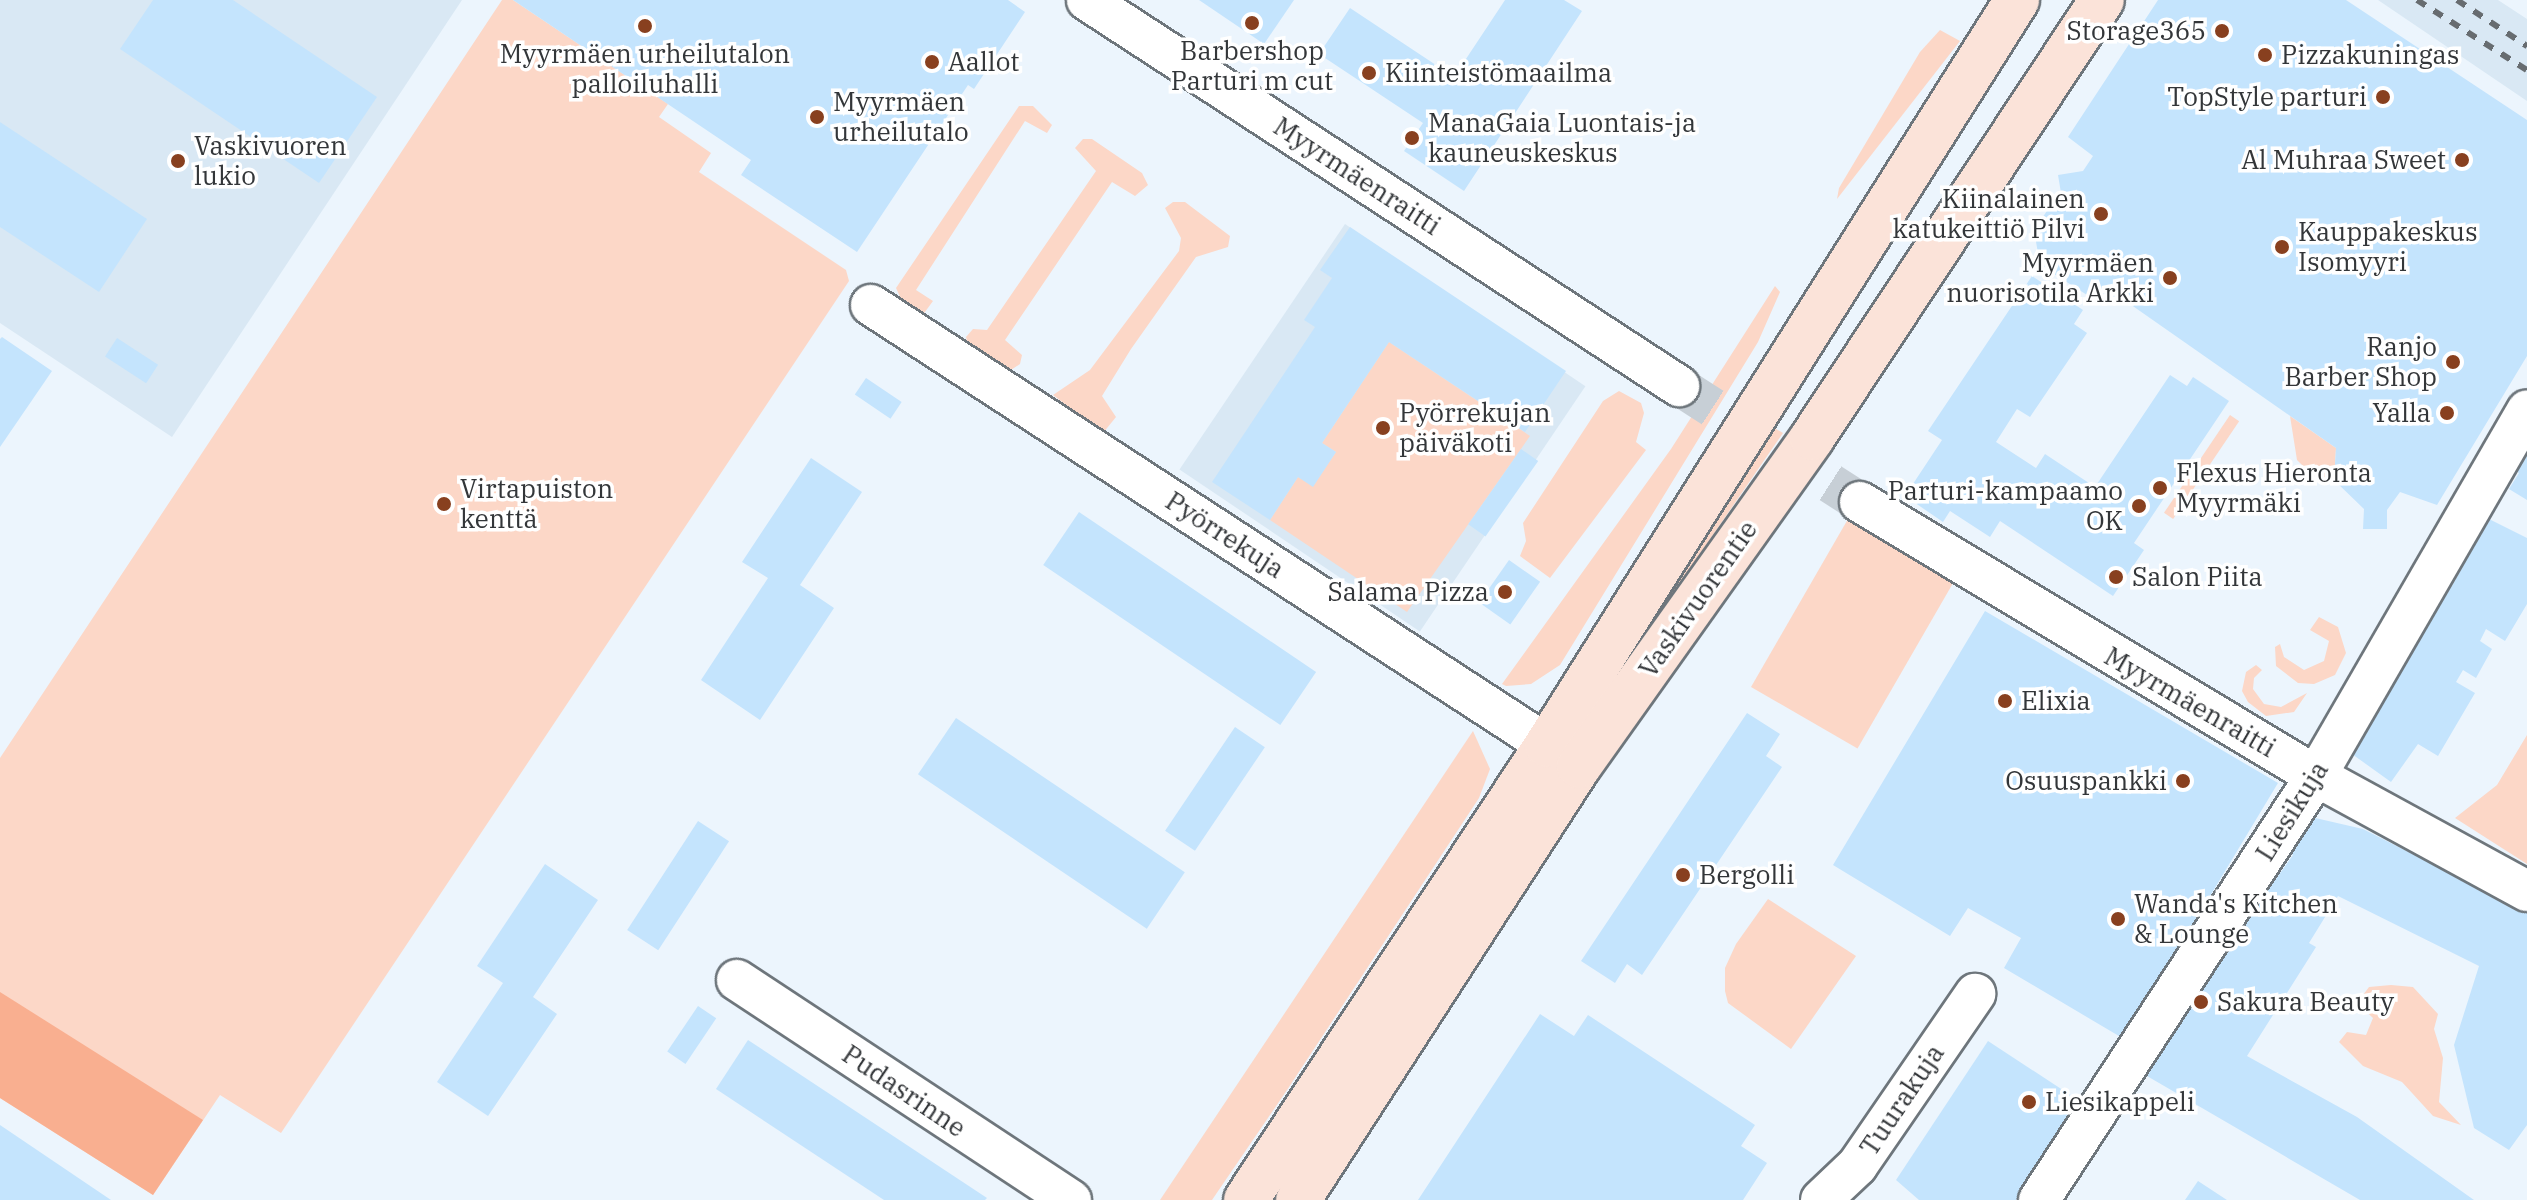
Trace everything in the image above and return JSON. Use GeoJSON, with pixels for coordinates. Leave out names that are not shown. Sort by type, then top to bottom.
{"type":"FeatureCollection","features":[{"type":"Feature","properties":{"kind":"main road","name":"Vaskivuorentie"},"geometry":{"type":"LineString","coordinates":[[1298,1200],[2017,0]]}},
{"type":"Feature","properties":{"kind":"main road","name":"Vaskivuorentie"},"geometry":{"type":"LineString","coordinates":[[1246,1200],[1563,755],[1812,438],[2102,0]]}},
{"type":"Feature","properties":{"kind":"street","name":"Myyrmäenraitti"},"geometry":{"type":"LineString","coordinates":[[1087,0],[1622,360],[1679,386]]}},
{"type":"Feature","properties":{"kind":"street","name":"Pyörrekuja"},"geometry":{"type":"LineString","coordinates":[[871,305],[1563,755]]}},
{"type":"Feature","properties":{"kind":"street","name":"Liesikuja"},"geometry":{"type":"LineString","coordinates":[[2039,1200],[2316,776],[2527,410]]}},
{"type":"Feature","properties":{"kind":"street","name":"Myyrmäenraitti"},"geometry":{"type":"LineString","coordinates":[[1860,502],[2316,776],[2527,891]]}},
{"type":"Feature","properties":{"kind":"street","name":"Pudasrinne"},"geometry":{"type":"LineString","coordinates":[[737,980],[1071,1200]]}},
{"type":"Feature","properties":{"kind":"street","name":"Tuurakuja"},"geometry":{"type":"LineString","coordinates":[[1821,1200],[1857,1166],[1975,994]]}},
{"type":"Feature","properties":{"kind":"shaded area","name":"Vaskivuoren lukio"},"geometry":{"type":"Polygon","coordinates":[[[0,0],[462,0],[172,437],[0,323],[0,0]]]}},
{"type":"Feature","properties":{"kind":"shaded area"},"geometry":{"type":"Polygon","coordinates":[[[502,0],[513,0],[668,104],[659,117],[711,153],[699,172],[846,270],[849,281],[281,1133],[220,1095],[153,1195],[0,1098],[0,758],[502,0]]]}},
{"type":"Feature","properties":{"kind":"shaded area"},"geometry":{"type":"Polygon","coordinates":[[[2378,0],[2498,0],[2527,19],[2527,101],[2378,0]]]}},
{"type":"Feature","properties":{"kind":"shaded area"},"geometry":{"type":"Polygon","coordinates":[[[1940,30],[1960,41],[1837,199],[1839,188],[1920,52],[1940,30]]]}},
{"type":"Feature","properties":{"kind":"shaded area"},"geometry":{"type":"Polygon","coordinates":[[[1019,106],[1033,106],[1052,125],[1047,133],[1025,121],[916,290],[933,301],[922,316],[903,303],[896,288],[1019,106]]]}},
{"type":"Feature","properties":{"kind":"shaded area"},"geometry":{"type":"Polygon","coordinates":[[[1083,139],[1092,139],[1142,173],[1148,185],[1135,196],[1112,182],[1005,340],[1022,355],[1020,364],[1011,370],[968,345],[966,337],[973,329],[987,330],[1096,171],[1075,148],[1083,139]]]}},
{"type":"Feature","properties":{"kind":"shaded area"},"geometry":{"type":"Polygon","coordinates":[[[1173,202],[1185,202],[1230,236],[1228,247],[1196,257],[1131,349],[1102,396],[1116,417],[1103,433],[1053,395],[1090,370],[1179,251],[1181,238],[1165,208],[1173,202]]]}},
{"type":"Feature","properties":{"kind":"shaded area","name":"Pyörrekujan päiväkoti"},"geometry":{"type":"Polygon","coordinates":[[[1345,224],[1585,386],[1420,632],[1179,469],[1345,224]]]}},
{"type":"Feature","properties":{"kind":"shaded area"},"geometry":{"type":"Polygon","coordinates":[[[1775,286],[1780,292],[1758,342],[1560,665],[1531,684],[1502,684],[1671,449],[1775,286]]]}},
{"type":"Feature","properties":{"kind":"shaded area"},"geometry":{"type":"Polygon","coordinates":[[[1389,342],[1530,436],[1407,612],[1270,520],[1298,477],[1313,486],[1336,452],[1322,443],[1389,342]]]}},
{"type":"Feature","properties":{"kind":"shaded area"},"geometry":{"type":"Polygon","coordinates":[[[1619,391],[1641,403],[1644,413],[1636,442],[1646,450],[1550,578],[1520,556],[1526,541],[1523,523],[1603,401],[1619,391]]]}},
{"type":"Feature","properties":{"kind":"shaded area"},"geometry":{"type":"Polygon","coordinates":[[[2230,415],[2239,421],[2173,519],[2164,513],[2230,415]]]}},
{"type":"Feature","properties":{"kind":"shaded area"},"geometry":{"type":"Polygon","coordinates":[[[2290,416],[2336,448],[2334,480],[2312,475],[2297,460],[2290,416]]]}},
{"type":"Feature","properties":{"kind":"shaded area"},"geometry":{"type":"Polygon","coordinates":[[[1764,422],[1783,433],[1594,708],[1764,422]]]}},
{"type":"Feature","properties":{"kind":"shaded area"},"geometry":{"type":"Polygon","coordinates":[[[1848,519],[1955,580],[1858,749],[1751,687],[1848,519]]]}},
{"type":"Feature","properties":{"kind":"shaded area"},"geometry":{"type":"Polygon","coordinates":[[[2319,617],[2338,627],[2346,653],[2335,675],[2314,684],[2298,683],[2276,666],[2275,647],[2280,644],[2284,657],[2304,670],[2324,661],[2329,641],[2310,630],[2319,617]]]}},
{"type":"Feature","properties":{"kind":"shaded area"},"geometry":{"type":"Polygon","coordinates":[[[2256,665],[2262,670],[2254,678],[2253,689],[2264,704],[2281,707],[2307,693],[2294,712],[2266,716],[2248,702],[2242,691],[2246,672],[2256,665]]]}},
{"type":"Feature","properties":{"kind":"shaded area"},"geometry":{"type":"Polygon","coordinates":[[[1473,731],[1490,769],[1479,798],[1287,1090],[1212,1200],[1160,1200],[1473,731]]]}},
{"type":"Feature","properties":{"kind":"shaded area"},"geometry":{"type":"Polygon","coordinates":[[[2527,735],[2527,864],[2455,818],[2497,785],[2527,735]]]}},
{"type":"Feature","properties":{"kind":"shaded area"},"geometry":{"type":"Polygon","coordinates":[[[1768,899],[1856,956],[1791,1049],[1728,1003],[1725,991],[1725,968],[1736,944],[1768,899]]]}},
{"type":"Feature","properties":{"kind":"shaded area"},"geometry":{"type":"Polygon","coordinates":[[[2369,987],[2413,987],[2438,1014],[2434,1029],[2443,1058],[2439,1102],[2461,1125],[2433,1116],[2402,1082],[2363,1066],[2339,1042],[2347,1032],[2366,1035],[2373,1018],[2357,1003],[2369,987]]]}},
{"type":"Feature","properties":{"kind":"shaded area"},"geometry":{"type":"Polygon","coordinates":[[[0,992],[203,1120],[153,1195],[0,1098],[0,992]]]}},
{"type":"Feature","properties":{"kind":"building"},"geometry":{"type":"Polygon","coordinates":[[[153,0],[233,0],[377,97],[319,183],[120,49],[153,0]]]}},
{"type":"Feature","properties":{"kind":"building","name":"Myyrmäen urheilutalo"},"geometry":{"type":"Polygon","coordinates":[[[513,0],[1008,0],[1025,12],[974,89],[968,85],[857,252],[741,175],[751,160],[513,0]]]}},
{"type":"Feature","properties":{"kind":"building"},"geometry":{"type":"Polygon","coordinates":[[[1199,0],[1294,0],[1264,44],[1199,0]]]}},
{"type":"Feature","properties":{"kind":"building"},"geometry":{"type":"Polygon","coordinates":[[[1505,0],[1564,0],[1582,11],[1464,191],[1404,151],[1423,123],[1319,54],[1350,8],[1454,77],[1505,0]]]}},
{"type":"Feature","properties":{"kind":"building","name":"Kauppakeskus Isomyyri"},"geometry":{"type":"Polygon","coordinates":[[[2158,0],[2346,0],[2527,120],[2527,356],[2437,505],[2400,492],[2387,510],[2387,529],[2363,529],[2364,509],[2334,480],[2336,448],[2107,288],[2098,302],[2040,265],[2034,230],[2053,202],[2062,199],[2058,175],[2083,171],[2093,156],[2068,137],[2158,0]]]}},
{"type":"Feature","properties":{"kind":"building"},"geometry":{"type":"Polygon","coordinates":[[[0,122],[147,219],[99,292],[0,227],[0,122]]]}},
{"type":"Feature","properties":{"kind":"building"},"geometry":{"type":"Polygon","coordinates":[[[1350,227],[1566,371],[1525,432],[1389,342],[1322,443],[1336,452],[1313,487],[1298,477],[1270,520],[1212,482],[1315,327],[1304,320],[1332,278],[1320,270],[1350,227]]]}},
{"type":"Feature","properties":{"kind":"building"},"geometry":{"type":"Polygon","coordinates":[[[2032,276],[2083,310],[2074,324],[2087,333],[2030,417],[2017,409],[1996,442],[2036,468],[2045,454],[2095,487],[2170,375],[2187,386],[2193,377],[2229,401],[2134,543],[2144,550],[2113,596],[2000,521],[1990,537],[1950,511],[1943,522],[1905,496],[1942,440],[1928,431],[2032,276]]]}},
{"type":"Feature","properties":{"kind":"building"},"geometry":{"type":"Polygon","coordinates":[[[2,337],[52,371],[0,447],[0,339],[2,337]]]}},
{"type":"Feature","properties":{"kind":"building"},"geometry":{"type":"Polygon","coordinates":[[[117,338],[158,365],[146,383],[105,356],[117,338]]]}},
{"type":"Feature","properties":{"kind":"building"},"geometry":{"type":"Polygon","coordinates":[[[866,378],[902,402],[890,419],[855,395],[866,378]]]}},
{"type":"Feature","properties":{"kind":"building"},"geometry":{"type":"Polygon","coordinates":[[[2527,433],[2527,500],[2509,489],[2519,473],[2507,466],[2527,433]]]}},
{"type":"Feature","properties":{"kind":"building"},"geometry":{"type":"Polygon","coordinates":[[[1521,449],[1538,461],[1485,536],[1468,524],[1521,449]]]}},
{"type":"Feature","properties":{"kind":"building"},"geometry":{"type":"Polygon","coordinates":[[[811,458],[862,492],[800,585],[834,608],[760,720],[701,680],[768,578],[742,562],[811,458]]]}},
{"type":"Feature","properties":{"kind":"building"},"geometry":{"type":"Polygon","coordinates":[[[1079,512],[1316,672],[1280,725],[1043,565],[1079,512]]]}},
{"type":"Feature","properties":{"kind":"building"},"geometry":{"type":"Polygon","coordinates":[[[2483,516],[2527,538],[2527,604],[2505,641],[2486,629],[2480,641],[2492,649],[2476,678],[2463,670],[2456,682],[2475,693],[2438,756],[2418,744],[2391,782],[2345,749],[2382,684],[2390,689],[2399,674],[2392,670],[2444,581],[2452,586],[2462,568],[2455,564],[2483,516]]]}},
{"type":"Feature","properties":{"kind":"building"},"geometry":{"type":"Polygon","coordinates":[[[1509,560],[1540,582],[1510,624],[1479,603],[1509,560]]]}},
{"type":"Feature","properties":{"kind":"building"},"geometry":{"type":"Polygon","coordinates":[[[1985,611],[2278,783],[2124,1039],[2004,968],[2021,938],[1968,908],[1950,936],[1833,865],[1985,611]]]}},
{"type":"Feature","properties":{"kind":"building"},"geometry":{"type":"Polygon","coordinates":[[[1747,713],[1780,734],[1766,756],[1782,767],[1642,975],[1627,964],[1615,983],[1581,961],[1747,713]]]}},
{"type":"Feature","properties":{"kind":"building"},"geometry":{"type":"Polygon","coordinates":[[[956,718],[1185,872],[1147,929],[918,774],[956,718]]]}},
{"type":"Feature","properties":{"kind":"building"},"geometry":{"type":"Polygon","coordinates":[[[1235,727],[1265,747],[1195,851],[1165,831],[1235,727]]]}},
{"type":"Feature","properties":{"kind":"building"},"geometry":{"type":"Polygon","coordinates":[[[2311,817],[2363,829],[2527,912],[2527,1125],[2509,1150],[2474,1128],[2454,1045],[2479,966],[2338,896],[2309,943],[2316,947],[2247,1056],[2357,1117],[2474,1200],[2360,1200],[2147,1076],[2210,971],[2293,855],[2290,853],[2311,817]]]}},
{"type":"Feature","properties":{"kind":"building"},"geometry":{"type":"Polygon","coordinates":[[[698,821],[729,841],[658,950],[627,930],[698,821]]]}},
{"type":"Feature","properties":{"kind":"building"},"geometry":{"type":"Polygon","coordinates":[[[545,864],[598,900],[533,997],[557,1014],[488,1116],[437,1082],[503,983],[477,966],[545,864]]]}},
{"type":"Feature","properties":{"kind":"building"},"geometry":{"type":"Polygon","coordinates":[[[698,1006],[716,1018],[685,1064],[667,1052],[698,1006]]]}},
{"type":"Feature","properties":{"kind":"building"},"geometry":{"type":"Polygon","coordinates":[[[1540,1014],[1574,1036],[1588,1015],[1755,1125],[1741,1146],[1767,1163],[1743,1200],[1418,1200],[1540,1014]]]}},
{"type":"Feature","properties":{"kind":"building"},"geometry":{"type":"Polygon","coordinates":[[[748,1040],[987,1198],[884,1200],[716,1089],[748,1040]]]}},
{"type":"Feature","properties":{"kind":"building"},"geometry":{"type":"Polygon","coordinates":[[[1988,1041],[2081,1102],[2016,1200],[1919,1200],[1896,1180],[1988,1041]]]}},
{"type":"Feature","properties":{"kind":"building"},"geometry":{"type":"Polygon","coordinates":[[[0,1125],[111,1200],[0,1200],[0,1125]]]}},
{"type":"Feature","properties":{"kind":"building"},"geometry":{"type":"Polygon","coordinates":[[[2198,1181],[2227,1200],[2185,1200],[2198,1181]]]}},
{"type":"Feature","properties":{"kind":"tunnel"},"geometry":{"type":"LineString","coordinates":[[1679,386],[1860,502]]}},
{"type":"Feature","properties":{"kind":"railway"},"geometry":{"type":"LineString","coordinates":[[2417,0],[2527,70]]}},
{"type":"Feature","properties":{"kind":"railway"},"geometry":{"type":"LineString","coordinates":[[2457,0],[2527,46]]}},
{"type":"Feature","properties":{"kind":"place","name":"Barbershop Parturi m cut"},"geometry":{"type":"Point","coordinates":[1252,23]}},
{"type":"Feature","properties":{"kind":"place","name":"Myyrmäen urheilutalon palloiluhalli"},"geometry":{"type":"Point","coordinates":[645,26]}},
{"type":"Feature","properties":{"kind":"place","name":"Storage365"},"geometry":{"type":"Point","coordinates":[2222,31]}},
{"type":"Feature","properties":{"kind":"place","name":"Pizzakuningas"},"geometry":{"type":"Point","coordinates":[2265,55]}},
{"type":"Feature","properties":{"kind":"place","name":"Aallot"},"geometry":{"type":"Point","coordinates":[932,62]}},
{"type":"Feature","properties":{"kind":"place","name":"Kiinteistömaailma"},"geometry":{"type":"Point","coordinates":[1369,73]}},
{"type":"Feature","properties":{"kind":"place","name":"TopStyle parturi"},"geometry":{"type":"Point","coordinates":[2383,97]}},
{"type":"Feature","properties":{"kind":"place","name":"Myyrmäen urheilutalo"},"geometry":{"type":"Point","coordinates":[817,117]}},
{"type":"Feature","properties":{"kind":"place","name":"ManaGaia Luontais-ja kauneuskeskus"},"geometry":{"type":"Point","coordinates":[1412,138]}},
{"type":"Feature","properties":{"kind":"place","name":"Al Muhraa Sweet"},"geometry":{"type":"Point","coordinates":[2462,160]}},
{"type":"Feature","properties":{"kind":"place","name":"Vaskivuoren lukio"},"geometry":{"type":"Point","coordinates":[178,161]}},
{"type":"Feature","properties":{"kind":"place","name":"Kiinalainen katukeittiö Pilvi"},"geometry":{"type":"Point","coordinates":[2101,214]}},
{"type":"Feature","properties":{"kind":"place","name":"Kauppakeskus Isomyyri"},"geometry":{"type":"Point","coordinates":[2282,247]}},
{"type":"Feature","properties":{"kind":"place","name":"Myyrmäen nuorisotila Arkki"},"geometry":{"type":"Point","coordinates":[2170,278]}},
{"type":"Feature","properties":{"kind":"place","name":"Ranjo Barber Shop"},"geometry":{"type":"Point","coordinates":[2453,362]}},
{"type":"Feature","properties":{"kind":"place","name":"Yalla"},"geometry":{"type":"Point","coordinates":[2447,413]}},
{"type":"Feature","properties":{"kind":"place","name":"Pyörrekujan päiväkoti"},"geometry":{"type":"Point","coordinates":[1383,428]}},
{"type":"Feature","properties":{"kind":"place","name":"Flexus Hieronta Myyrmäki"},"geometry":{"type":"Point","coordinates":[2160,488]}},
{"type":"Feature","properties":{"kind":"place","name":"Virtapuiston kenttä"},"geometry":{"type":"Point","coordinates":[444,504]}},
{"type":"Feature","properties":{"kind":"place","name":"Parturi-kampaamo OK"},"geometry":{"type":"Point","coordinates":[2139,506]}},
{"type":"Feature","properties":{"kind":"place","name":"Salon Piita"},"geometry":{"type":"Point","coordinates":[2116,577]}},
{"type":"Feature","properties":{"kind":"place","name":"Salama Pizza"},"geometry":{"type":"Point","coordinates":[1505,592]}},
{"type":"Feature","properties":{"kind":"place","name":"Elixia"},"geometry":{"type":"Point","coordinates":[2005,701]}},
{"type":"Feature","properties":{"kind":"place","name":"Osuuspankki"},"geometry":{"type":"Point","coordinates":[2183,781]}},
{"type":"Feature","properties":{"kind":"place","name":"Bergolli"},"geometry":{"type":"Point","coordinates":[1683,875]}},
{"type":"Feature","properties":{"kind":"place","name":"Wanda's Kitchen & Lounge"},"geometry":{"type":"Point","coordinates":[2118,919]}},
{"type":"Feature","properties":{"kind":"place","name":"Sakura Beauty"},"geometry":{"type":"Point","coordinates":[2201,1002]}},
{"type":"Feature","properties":{"kind":"place","name":"Liesikappeli"},"geometry":{"type":"Point","coordinates":[2029,1102]}}]}
